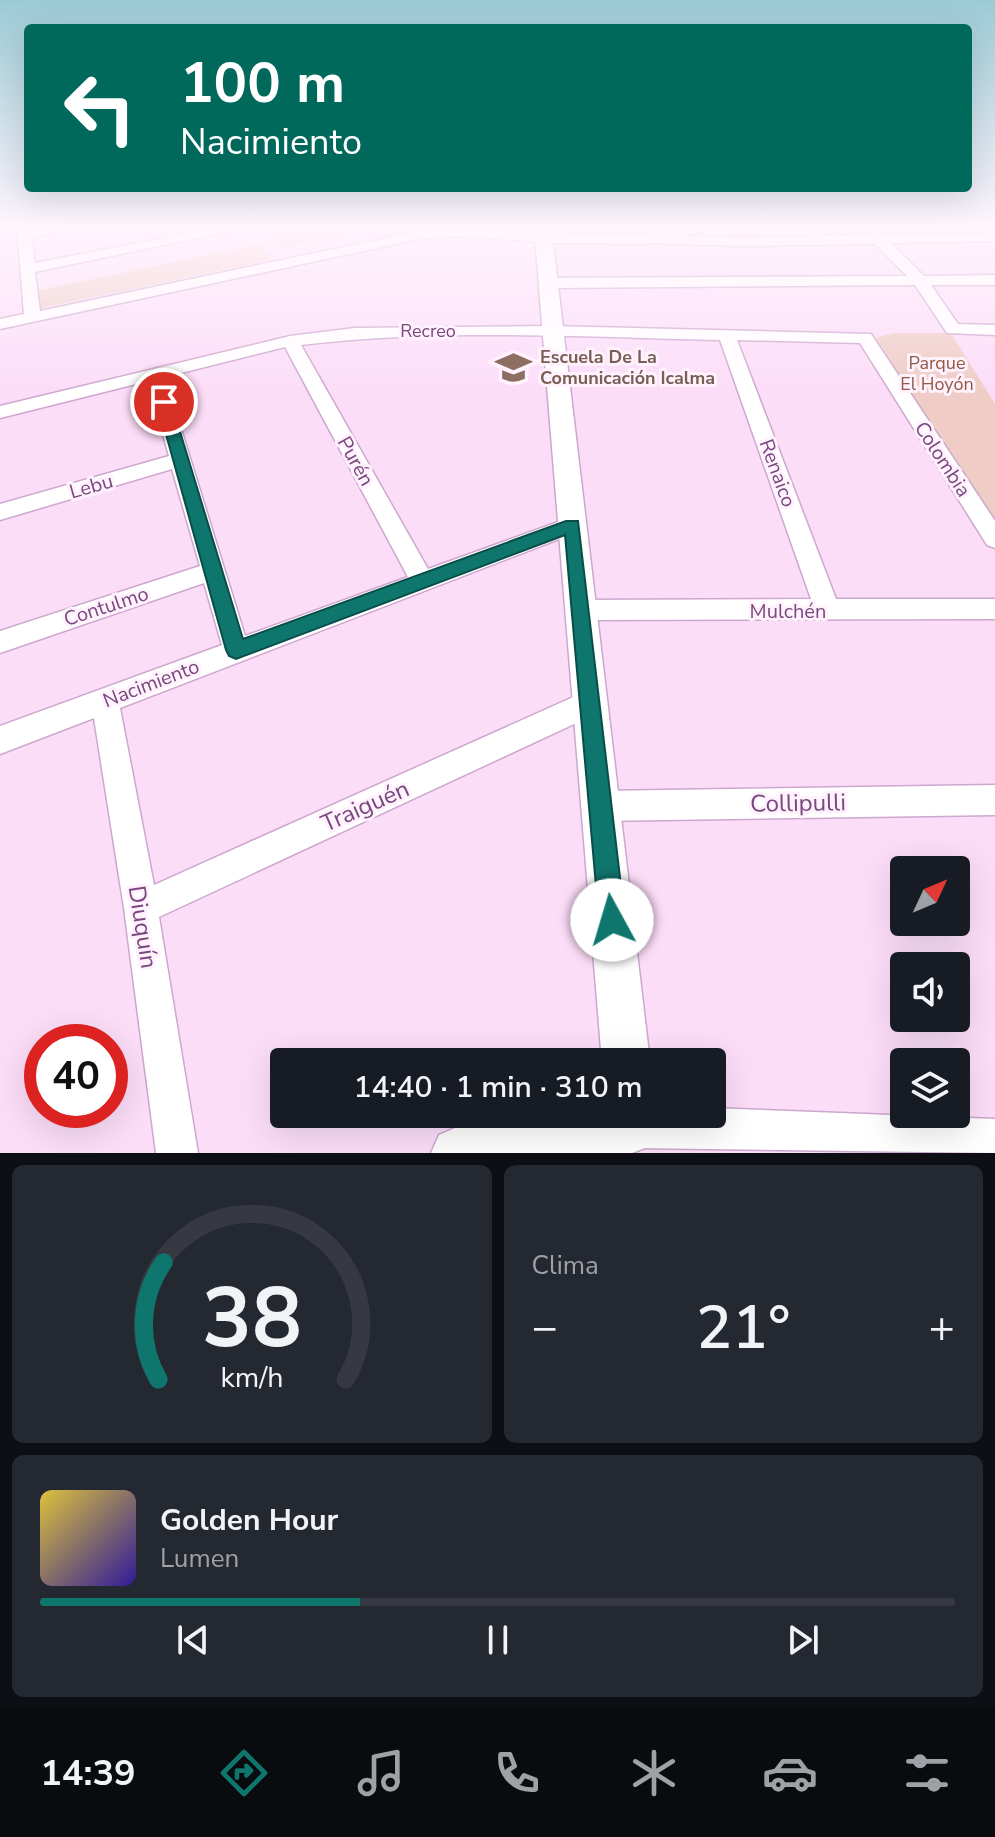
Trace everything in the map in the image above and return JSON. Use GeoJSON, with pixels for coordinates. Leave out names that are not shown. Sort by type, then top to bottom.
{"type":"FeatureCollection","features":[{"type":"Feature","properties":{"kind":"street"},"geometry":{"type":"LineString","coordinates":[[28,282],[32,317]]}},
{"type":"Feature","properties":{"kind":"street"},"geometry":{"type":"LineString","coordinates":[[0,324],[198,282]]}},
{"type":"Feature","properties":{"kind":"street"},"geometry":{"type":"LineString","coordinates":[[921,282],[953,329],[995,330]]}},
{"type":"Feature","properties":{"kind":"street"},"geometry":{"type":"LineString","coordinates":[[625,1048],[548,283],[928,282]]}},
{"type":"Feature","properties":{"kind":"street","name":"Recreo"},"geometry":{"type":"LineString","coordinates":[[0,412],[290,341],[378,332],[553,331],[865,338]]}},
{"type":"Feature","properties":{"kind":"street","name":"Renaico"},"geometry":{"type":"LineString","coordinates":[[727,335],[828,611]]}},
{"type":"Feature","properties":{"kind":"street","name":"Colombia"},"geometry":{"type":"LineString","coordinates":[[865,338],[995,539]]}},
{"type":"Feature","properties":{"kind":"street","name":"Purén"},"geometry":{"type":"LineString","coordinates":[[290,341],[422,581]]}},
{"type":"Feature","properties":{"kind":"street"},"geometry":{"type":"LineString","coordinates":[[155,374],[236,650]]}},
{"type":"Feature","properties":{"kind":"street","name":"Lebu"},"geometry":{"type":"LineString","coordinates":[[0,512],[182,459]]}},
{"type":"Feature","properties":{"kind":"street","name":"Nacimiento"},"geometry":{"type":"LineString","coordinates":[[0,740],[572,525]]}},
{"type":"Feature","properties":{"kind":"street","name":"Contulmo"},"geometry":{"type":"LineString","coordinates":[[0,642],[213,571]]}},
{"type":"Feature","properties":{"kind":"street","name":"Mulchén"},"geometry":{"type":"LineString","coordinates":[[581,610],[995,609]]}},
{"type":"Feature","properties":{"kind":"street","name":"Diuquín"},"geometry":{"type":"LineString","coordinates":[[105,702],[141,908],[177,1153]]}},
{"type":"Feature","properties":{"kind":"street","name":"Traiguén"},"geometry":{"type":"LineString","coordinates":[[141,908],[590,703]]}},
{"type":"Feature","properties":{"kind":"street","name":"Collipulli"},"geometry":{"type":"LineString","coordinates":[[600,806],[995,800]]}},
{"type":"Feature","properties":{"kind":"street"},"geometry":{"type":"LineString","coordinates":[[457,1153],[510,1140],[572,1131],[746,1128],[995,1139]]}},
{"type":"Feature","properties":{"kind":"shaded area"},"geometry":{"type":"Polygon","coordinates":[[[0,282],[995,282],[995,1153],[0,1153],[0,282]]]}},
{"type":"Feature","properties":{"kind":"green space"},"geometry":{"type":"Polygon","coordinates":[[[80,282],[166,282],[36,309],[36,291],[80,282]]]}},
{"type":"Feature","properties":{"kind":"green space","name":"Parque El Hoyón"},"geometry":{"type":"Polygon","coordinates":[[[894,333],[951,333],[995,404],[995,520],[875,338],[894,333]]]}},
{"type":"Feature","properties":{"kind":"place","name":"Escuela De La Comunicación Icalma"},"geometry":{"type":"Point","coordinates":[514,367]}},
{"type":"Feature","properties":{"kind":"route"},"geometry":{"type":"LineString","coordinates":[[164,402],[236,650],[572,525],[612,920]]}}]}
